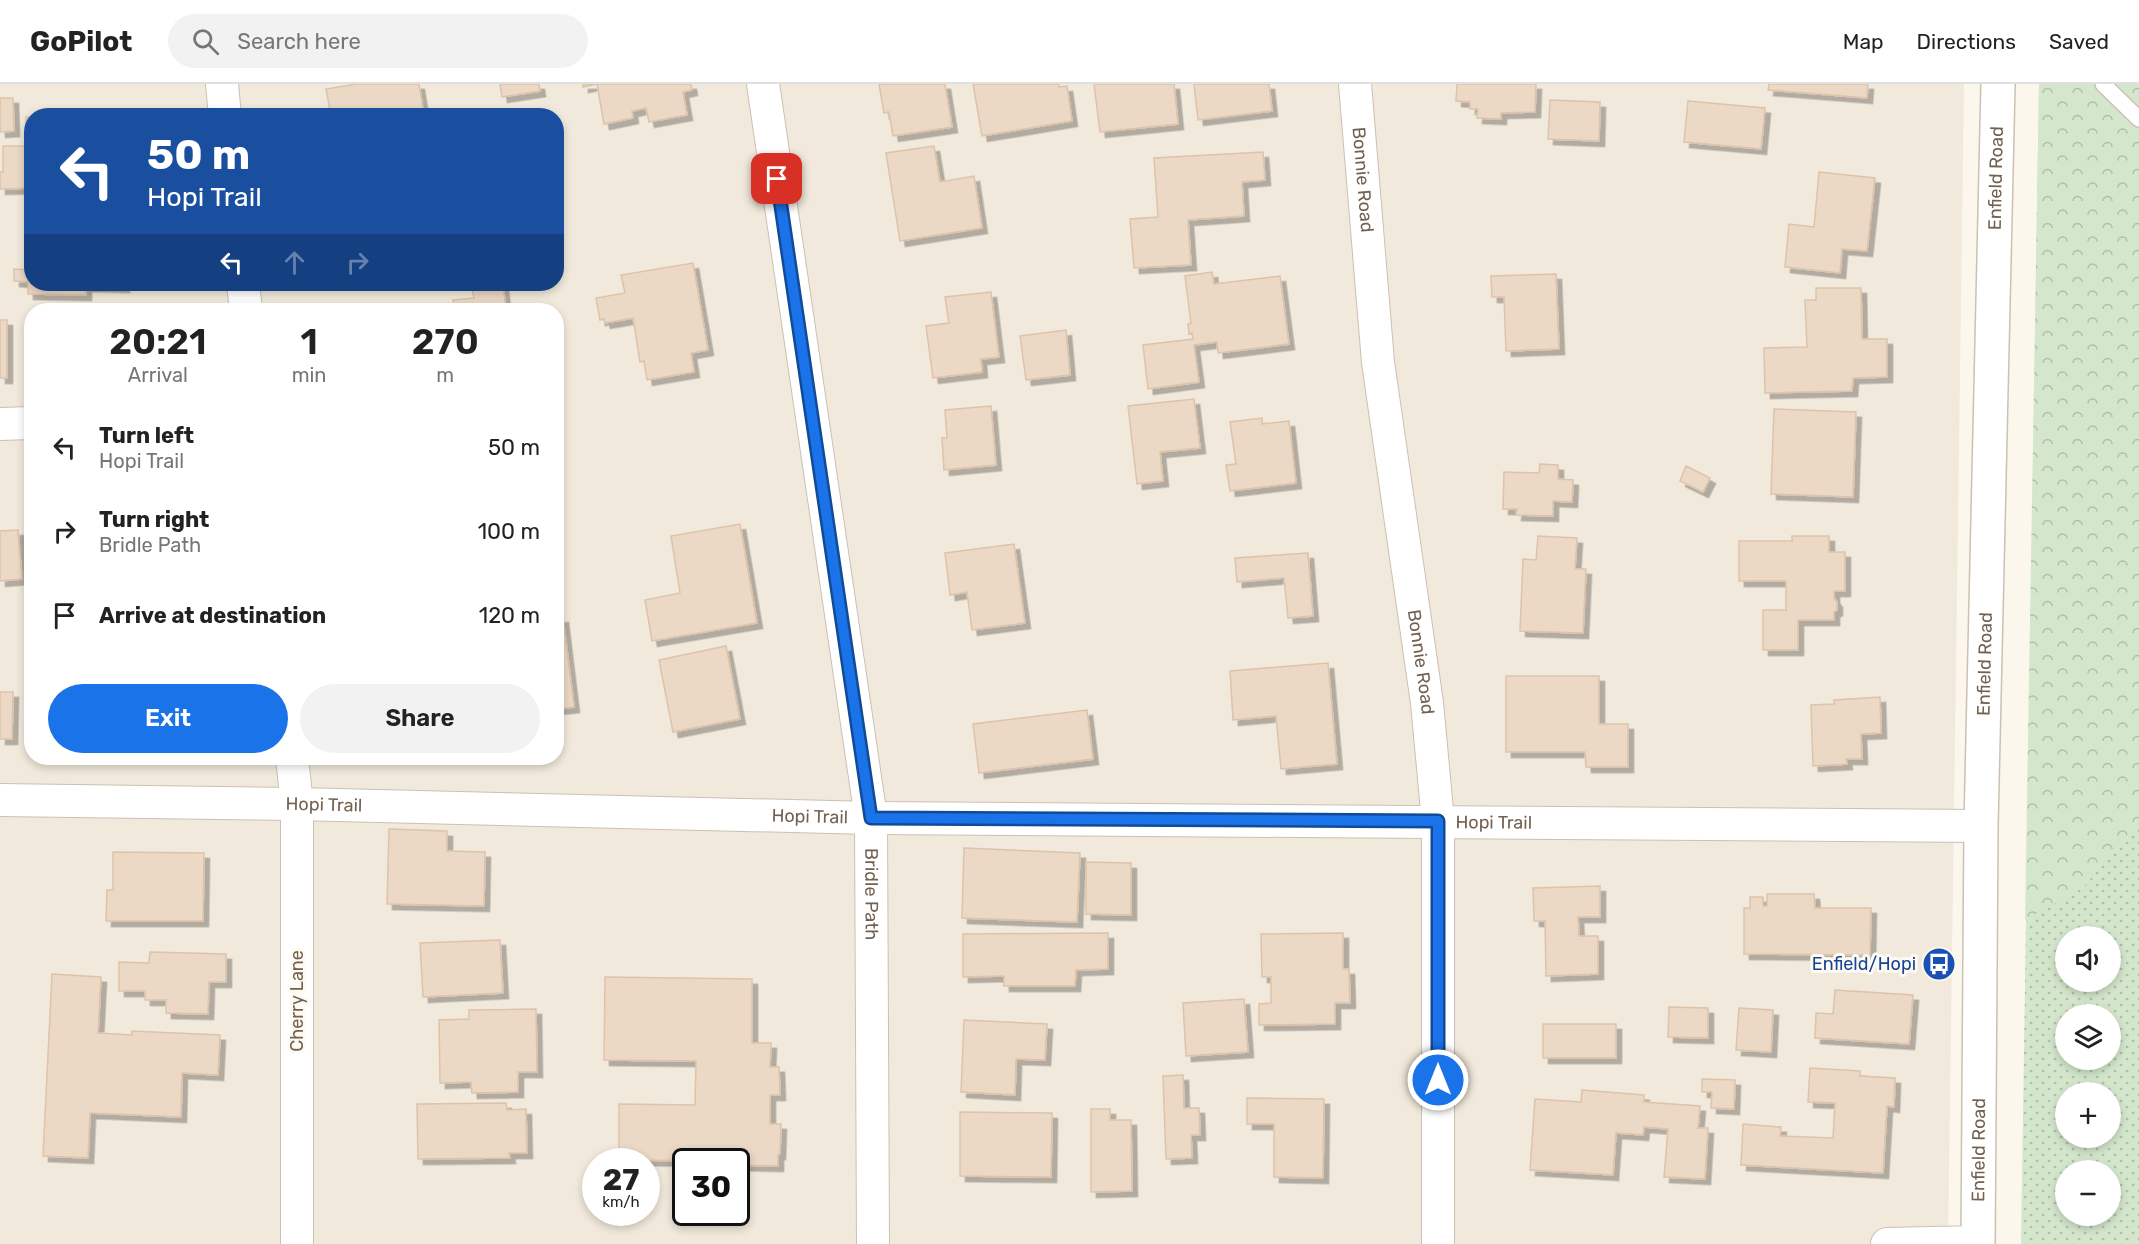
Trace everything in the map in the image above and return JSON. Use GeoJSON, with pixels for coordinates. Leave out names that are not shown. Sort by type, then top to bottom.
{"type":"FeatureCollection","features":[{"type":"Feature","properties":{"kind":"street"},"geometry":{"type":"LineString","coordinates":[[222,84],[224,108]]}},
{"type":"Feature","properties":{"kind":"street","name":"Bridle Path"},"geometry":{"type":"LineString","coordinates":[[763,84],[871,818],[873,1244]]}},
{"type":"Feature","properties":{"kind":"street","name":"Bonnie Road"},"geometry":{"type":"LineString","coordinates":[[1355,84],[1378,362],[1427,703],[1438,821],[1438,1244]]}},
{"type":"Feature","properties":{"kind":"street","name":"Enfield Road"},"geometry":{"type":"LineString","coordinates":[[1978,1243],[1981,826],[1998,84]]}},
{"type":"Feature","properties":{"kind":"street"},"geometry":{"type":"LineString","coordinates":[[0,424],[24,423]]}},
{"type":"Feature","properties":{"kind":"street","name":"Cherry Lane"},"geometry":{"type":"LineString","coordinates":[[293,765],[297,804],[297,1244]]}},
{"type":"Feature","properties":{"kind":"street","name":"Hopi Trail"},"geometry":{"type":"LineString","coordinates":[[0,800],[297,804],[871,818],[1981,826]]}},
{"type":"Feature","properties":{"kind":"street"},"geometry":{"type":"LineString","coordinates":[[1887,1244],[1978,1243]]}},
{"type":"Feature","properties":{"kind":"lane"},"geometry":{"type":"LineString","coordinates":[[2103,84],[2139,119]]}},
{"type":"Feature","properties":{"kind":"shaded area"},"geometry":{"type":"Polygon","coordinates":[[[0,84],[1964,84],[1948,1244],[0,1244],[0,84]]]}},
{"type":"Feature","properties":{"kind":"green space"},"geometry":{"type":"Polygon","coordinates":[[[2039,84],[2139,84],[2139,1244],[2021,1244],[2039,84]]]}},
{"type":"Feature","properties":{"kind":"green space"},"geometry":{"type":"Polygon","coordinates":[[[2039,84],[2139,84],[2139,821],[2083,888],[2025,920],[2039,84]]]}},
{"type":"Feature","properties":{"kind":"building"},"geometry":{"type":"Polygon","coordinates":[[[356,84],[419,84],[423,108],[330,108],[326,89],[356,84]]]}},
{"type":"Feature","properties":{"kind":"building"},"geometry":{"type":"Polygon","coordinates":[[[500,84],[539,84],[540,91],[502,97],[500,84]]]}},
{"type":"Feature","properties":{"kind":"building"},"geometry":{"type":"Polygon","coordinates":[[[597,84],[691,84],[692,90],[683,92],[687,115],[649,122],[646,108],[632,111],[633,118],[604,124],[597,84]]]}},
{"type":"Feature","properties":{"kind":"building"},"geometry":{"type":"Polygon","coordinates":[[[879,84],[945,84],[952,127],[893,136],[889,112],[884,113],[879,84]]]}},
{"type":"Feature","properties":{"kind":"building"},"geometry":{"type":"Polygon","coordinates":[[[973,84],[1059,84],[1059,87],[1067,86],[1072,121],[982,136],[973,84]]]}},
{"type":"Feature","properties":{"kind":"building"},"geometry":{"type":"Polygon","coordinates":[[[1094,84],[1174,84],[1178,124],[1100,132],[1094,84]]]}},
{"type":"Feature","properties":{"kind":"building"},"geometry":{"type":"Polygon","coordinates":[[[1194,84],[1269,84],[1272,111],[1198,120],[1194,84]]]}},
{"type":"Feature","properties":{"kind":"building"},"geometry":{"type":"Polygon","coordinates":[[[1457,84],[1536,84],[1535,112],[1501,113],[1501,119],[1477,118],[1478,109],[1470,109],[1470,102],[1456,101],[1457,84]]]}},
{"type":"Feature","properties":{"kind":"building"},"geometry":{"type":"Polygon","coordinates":[[[1769,84],[1868,84],[1867,98],[1768,90],[1769,84]]]}},
{"type":"Feature","properties":{"kind":"building"},"geometry":{"type":"Polygon","coordinates":[[[0,98],[13,98],[14,131],[0,132],[0,98]]]}},
{"type":"Feature","properties":{"kind":"building"},"geometry":{"type":"Polygon","coordinates":[[[1550,100],[1600,102],[1599,141],[1548,139],[1550,100]]]}},
{"type":"Feature","properties":{"kind":"building"},"geometry":{"type":"Polygon","coordinates":[[[1688,101],[1765,108],[1761,149],[1684,142],[1688,101]]]}},
{"type":"Feature","properties":{"kind":"building"},"geometry":{"type":"Polygon","coordinates":[[[3,146],[24,146],[24,188],[0,189],[0,172],[3,172],[3,146]]]}},
{"type":"Feature","properties":{"kind":"building"},"geometry":{"type":"Polygon","coordinates":[[[934,146],[940,182],[974,176],[982,228],[900,241],[886,153],[934,146]]]}},
{"type":"Feature","properties":{"kind":"building"},"geometry":{"type":"Polygon","coordinates":[[[1263,152],[1265,180],[1242,182],[1244,216],[1188,220],[1191,265],[1134,268],[1130,219],[1158,217],[1154,158],[1263,152]]]}},
{"type":"Feature","properties":{"kind":"building"},"geometry":{"type":"Polygon","coordinates":[[[1819,172],[1875,178],[1867,251],[1842,249],[1840,273],[1785,267],[1789,224],[1814,227],[1819,172]]]}},
{"type":"Feature","properties":{"kind":"building"},"geometry":{"type":"Polygon","coordinates":[[[693,263],[708,350],[691,353],[694,372],[647,380],[644,361],[640,362],[633,318],[605,323],[604,319],[600,320],[596,298],[625,293],[621,275],[693,263]]]}},
{"type":"Feature","properties":{"kind":"building"},"geometry":{"type":"Polygon","coordinates":[[[14,269],[24,270],[24,282],[14,281],[14,269]]]}},
{"type":"Feature","properties":{"kind":"building"},"geometry":{"type":"Polygon","coordinates":[[[1212,272],[1214,284],[1280,276],[1289,344],[1218,353],[1217,342],[1194,345],[1199,382],[1148,389],[1143,345],[1193,339],[1192,333],[1189,334],[1188,324],[1191,323],[1185,276],[1212,272]]]}},
{"type":"Feature","properties":{"kind":"building"},"geometry":{"type":"Polygon","coordinates":[[[1556,274],[1559,349],[1506,351],[1504,297],[1492,297],[1491,276],[1556,274]]]}},
{"type":"Feature","properties":{"kind":"building"},"geometry":{"type":"Polygon","coordinates":[[[1816,288],[1861,288],[1862,339],[1887,339],[1887,377],[1853,378],[1852,391],[1765,393],[1764,348],[1807,347],[1805,300],[1816,300],[1816,288]]]}},
{"type":"Feature","properties":{"kind":"building"},"geometry":{"type":"Polygon","coordinates":[[[28,291],[86,291],[86,295],[28,294],[28,291]]]}},
{"type":"Feature","properties":{"kind":"building"},"geometry":{"type":"Polygon","coordinates":[[[472,291],[504,291],[505,303],[453,303],[453,300],[474,298],[472,291]]]}},
{"type":"Feature","properties":{"kind":"building"},"geometry":{"type":"Polygon","coordinates":[[[991,292],[999,357],[981,359],[982,372],[933,378],[926,326],[949,323],[945,297],[991,292]]]}},
{"type":"Feature","properties":{"kind":"building"},"geometry":{"type":"Polygon","coordinates":[[[0,320],[7,320],[7,378],[0,378],[0,320]]]}},
{"type":"Feature","properties":{"kind":"building"},"geometry":{"type":"Polygon","coordinates":[[[1066,330],[1070,375],[1026,380],[1020,336],[1066,330]]]}},
{"type":"Feature","properties":{"kind":"building"},"geometry":{"type":"Polygon","coordinates":[[[1194,399],[1200,448],[1160,452],[1163,481],[1137,484],[1128,406],[1194,399]]]}},
{"type":"Feature","properties":{"kind":"building"},"geometry":{"type":"Polygon","coordinates":[[[991,406],[996,465],[944,470],[942,438],[947,438],[945,410],[991,406]]]}},
{"type":"Feature","properties":{"kind":"building"},"geometry":{"type":"Polygon","coordinates":[[[1774,409],[1856,412],[1853,497],[1771,494],[1774,409]]]}},
{"type":"Feature","properties":{"kind":"building"},"geometry":{"type":"Polygon","coordinates":[[[1262,418],[1262,424],[1289,421],[1296,483],[1230,491],[1226,465],[1236,464],[1230,422],[1262,418]]]}},
{"type":"Feature","properties":{"kind":"building"},"geometry":{"type":"Polygon","coordinates":[[[1540,464],[1558,465],[1558,479],[1573,480],[1572,502],[1553,501],[1553,516],[1516,515],[1517,509],[1503,509],[1504,472],[1539,473],[1540,464]]]}},
{"type":"Feature","properties":{"kind":"building"},"geometry":{"type":"Polygon","coordinates":[[[1686,466],[1710,478],[1703,492],[1680,481],[1686,466]]]}},
{"type":"Feature","properties":{"kind":"building"},"geometry":{"type":"Polygon","coordinates":[[[740,524],[757,623],[652,641],[645,600],[680,593],[671,536],[740,524]]]}},
{"type":"Feature","properties":{"kind":"building"},"geometry":{"type":"Polygon","coordinates":[[[18,530],[22,579],[0,581],[0,531],[18,530]]]}},
{"type":"Feature","properties":{"kind":"building"},"geometry":{"type":"Polygon","coordinates":[[[1538,536],[1577,538],[1575,569],[1586,569],[1583,633],[1520,631],[1523,559],[1536,560],[1538,536]]]}},
{"type":"Feature","properties":{"kind":"building"},"geometry":{"type":"Polygon","coordinates":[[[1792,536],[1829,536],[1829,552],[1845,552],[1845,591],[1834,591],[1837,610],[1834,612],[1834,620],[1798,620],[1798,650],[1763,650],[1763,610],[1786,610],[1786,581],[1739,581],[1739,541],[1792,541],[1792,536]]]}},
{"type":"Feature","properties":{"kind":"building"},"geometry":{"type":"Polygon","coordinates":[[[1014,544],[1025,623],[972,630],[967,592],[950,595],[945,553],[1014,544]]]}},
{"type":"Feature","properties":{"kind":"building"},"geometry":{"type":"Polygon","coordinates":[[[1308,553],[1313,616],[1288,618],[1284,578],[1237,582],[1235,558],[1308,553]]]}},
{"type":"Feature","properties":{"kind":"building"},"geometry":{"type":"Polygon","coordinates":[[[564,625],[574,707],[564,708],[564,625]]]}},
{"type":"Feature","properties":{"kind":"building"},"geometry":{"type":"Polygon","coordinates":[[[726,646],[740,719],[673,732],[659,660],[726,646]]]}},
{"type":"Feature","properties":{"kind":"building"},"geometry":{"type":"Polygon","coordinates":[[[1328,663],[1337,764],[1281,769],[1276,716],[1233,720],[1230,671],[1328,663]]]}},
{"type":"Feature","properties":{"kind":"building"},"geometry":{"type":"Polygon","coordinates":[[[1506,676],[1599,676],[1599,724],[1628,724],[1628,767],[1586,767],[1585,752],[1506,752],[1506,676]]]}},
{"type":"Feature","properties":{"kind":"building"},"geometry":{"type":"Polygon","coordinates":[[[0,692],[13,692],[12,739],[0,739],[0,692]]]}},
{"type":"Feature","properties":{"kind":"building"},"geometry":{"type":"Polygon","coordinates":[[[1880,697],[1881,733],[1861,734],[1862,759],[1846,759],[1847,764],[1813,766],[1811,705],[1834,704],[1834,700],[1880,697]]]}},
{"type":"Feature","properties":{"kind":"building"},"geometry":{"type":"Polygon","coordinates":[[[1087,710],[1093,759],[979,773],[973,724],[1087,710]]]}},
{"type":"Feature","properties":{"kind":"building"},"geometry":{"type":"Polygon","coordinates":[[[389,829],[447,831],[447,851],[485,852],[484,906],[387,904],[389,829]]]}},
{"type":"Feature","properties":{"kind":"building"},"geometry":{"type":"Polygon","coordinates":[[[964,848],[1080,853],[1077,922],[962,918],[964,848]]]}},
{"type":"Feature","properties":{"kind":"building"},"geometry":{"type":"Polygon","coordinates":[[[113,852],[204,853],[203,921],[106,921],[107,890],[113,890],[113,852]]]}},
{"type":"Feature","properties":{"kind":"building"},"geometry":{"type":"Polygon","coordinates":[[[1086,862],[1131,863],[1131,915],[1086,914],[1086,862]]]}},
{"type":"Feature","properties":{"kind":"building"},"geometry":{"type":"Polygon","coordinates":[[[1600,886],[1600,917],[1578,917],[1579,936],[1598,936],[1598,974],[1546,976],[1545,921],[1534,921],[1533,888],[1600,886]]]}},
{"type":"Feature","properties":{"kind":"building"},"geometry":{"type":"Polygon","coordinates":[[[1767,894],[1814,894],[1815,908],[1871,908],[1870,955],[1744,954],[1744,908],[1750,908],[1750,897],[1763,897],[1763,906],[1767,906],[1767,894]]]}},
{"type":"Feature","properties":{"kind":"building"},"geometry":{"type":"Polygon","coordinates":[[[1108,933],[1108,969],[1076,970],[1075,986],[1004,986],[1004,976],[963,977],[963,934],[1108,933]]]}},
{"type":"Feature","properties":{"kind":"building"},"geometry":{"type":"Polygon","coordinates":[[[1343,933],[1343,969],[1349,969],[1350,1003],[1335,1003],[1335,1024],[1259,1025],[1259,1004],[1271,1003],[1271,977],[1262,977],[1261,934],[1343,933]]]}},
{"type":"Feature","properties":{"kind":"building"},"geometry":{"type":"Polygon","coordinates":[[[500,940],[503,993],[423,997],[420,943],[500,940]]]}},
{"type":"Feature","properties":{"kind":"building"},"geometry":{"type":"Polygon","coordinates":[[[150,952],[226,954],[226,982],[209,982],[208,1014],[166,1013],[166,1000],[145,1000],[145,991],[119,991],[119,962],[149,963],[150,952]]]}},
{"type":"Feature","properties":{"kind":"building"},"geometry":{"type":"Polygon","coordinates":[[[52,974],[101,977],[98,1033],[132,1035],[132,1031],[220,1035],[218,1075],[182,1073],[181,1117],[90,1113],[88,1158],[43,1156],[52,974]]]}},
{"type":"Feature","properties":{"kind":"building"},"geometry":{"type":"Polygon","coordinates":[[[605,977],[752,979],[752,1043],[771,1043],[770,1067],[779,1067],[780,1095],[770,1095],[770,1124],[781,1124],[778,1166],[750,1165],[750,1148],[672,1148],[672,1160],[660,1160],[660,1148],[619,1148],[619,1104],[695,1105],[696,1061],[604,1060],[605,977]]]}},
{"type":"Feature","properties":{"kind":"building"},"geometry":{"type":"Polygon","coordinates":[[[1835,990],[1913,995],[1909,1044],[1815,1038],[1816,1013],[1833,1014],[1835,990]]]}},
{"type":"Feature","properties":{"kind":"building"},"geometry":{"type":"Polygon","coordinates":[[[1244,999],[1248,1052],[1186,1056],[1183,1003],[1244,999]]]}},
{"type":"Feature","properties":{"kind":"building"},"geometry":{"type":"Polygon","coordinates":[[[1669,1007],[1708,1008],[1708,1038],[1668,1037],[1669,1007]]]}},
{"type":"Feature","properties":{"kind":"building"},"geometry":{"type":"Polygon","coordinates":[[[1739,1008],[1773,1010],[1771,1052],[1736,1050],[1739,1008]]]}},
{"type":"Feature","properties":{"kind":"building"},"geometry":{"type":"Polygon","coordinates":[[[536,1009],[537,1072],[518,1072],[518,1092],[472,1093],[471,1082],[440,1083],[439,1020],[469,1019],[469,1010],[536,1009]]]}},
{"type":"Feature","properties":{"kind":"building"},"geometry":{"type":"Polygon","coordinates":[[[964,1020],[1047,1024],[1045,1060],[1016,1059],[1015,1095],[961,1092],[964,1020]]]}},
{"type":"Feature","properties":{"kind":"building"},"geometry":{"type":"Polygon","coordinates":[[[1543,1024],[1616,1024],[1616,1058],[1543,1058],[1543,1024]]]}},
{"type":"Feature","properties":{"kind":"building"},"geometry":{"type":"Polygon","coordinates":[[[1810,1068],[1860,1071],[1860,1076],[1895,1078],[1894,1107],[1887,1106],[1883,1173],[1741,1165],[1743,1124],[1781,1127],[1780,1136],[1833,1138],[1835,1103],[1808,1102],[1810,1068]]]}},
{"type":"Feature","properties":{"kind":"building"},"geometry":{"type":"Polygon","coordinates":[[[1183,1075],[1184,1108],[1199,1108],[1200,1135],[1191,1135],[1192,1158],[1166,1159],[1163,1076],[1183,1075]]]}},
{"type":"Feature","properties":{"kind":"building"},"geometry":{"type":"Polygon","coordinates":[[[1702,1079],[1735,1080],[1734,1109],[1711,1108],[1712,1092],[1702,1092],[1702,1079]]]}},
{"type":"Feature","properties":{"kind":"building"},"geometry":{"type":"Polygon","coordinates":[[[1582,1090],[1644,1095],[1644,1102],[1700,1106],[1698,1128],[1708,1128],[1705,1179],[1664,1177],[1668,1129],[1644,1127],[1643,1135],[1616,1133],[1613,1175],[1530,1170],[1535,1099],[1581,1102],[1582,1090]]]}},
{"type":"Feature","properties":{"kind":"building"},"geometry":{"type":"Polygon","coordinates":[[[1247,1098],[1324,1099],[1323,1178],[1274,1177],[1274,1124],[1247,1124],[1247,1098]]]}},
{"type":"Feature","properties":{"kind":"building"},"geometry":{"type":"Polygon","coordinates":[[[506,1103],[507,1110],[526,1109],[527,1153],[509,1153],[510,1158],[418,1159],[417,1104],[506,1103]]]}},
{"type":"Feature","properties":{"kind":"building"},"geometry":{"type":"Polygon","coordinates":[[[1091,1109],[1110,1109],[1110,1120],[1131,1120],[1132,1191],[1091,1192],[1091,1109]]]}},
{"type":"Feature","properties":{"kind":"building"},"geometry":{"type":"Polygon","coordinates":[[[960,1112],[1052,1113],[1051,1177],[960,1176],[960,1112]]]}},
{"type":"Feature","properties":{"kind":"place","name":"Enfield/Hopi"},"geometry":{"type":"Point","coordinates":[1939,964]}},
{"type":"Feature","properties":{"kind":"route"},"geometry":{"type":"LineString","coordinates":[[777,179],[871,818],[1438,821],[1438,1080]]}}]}
